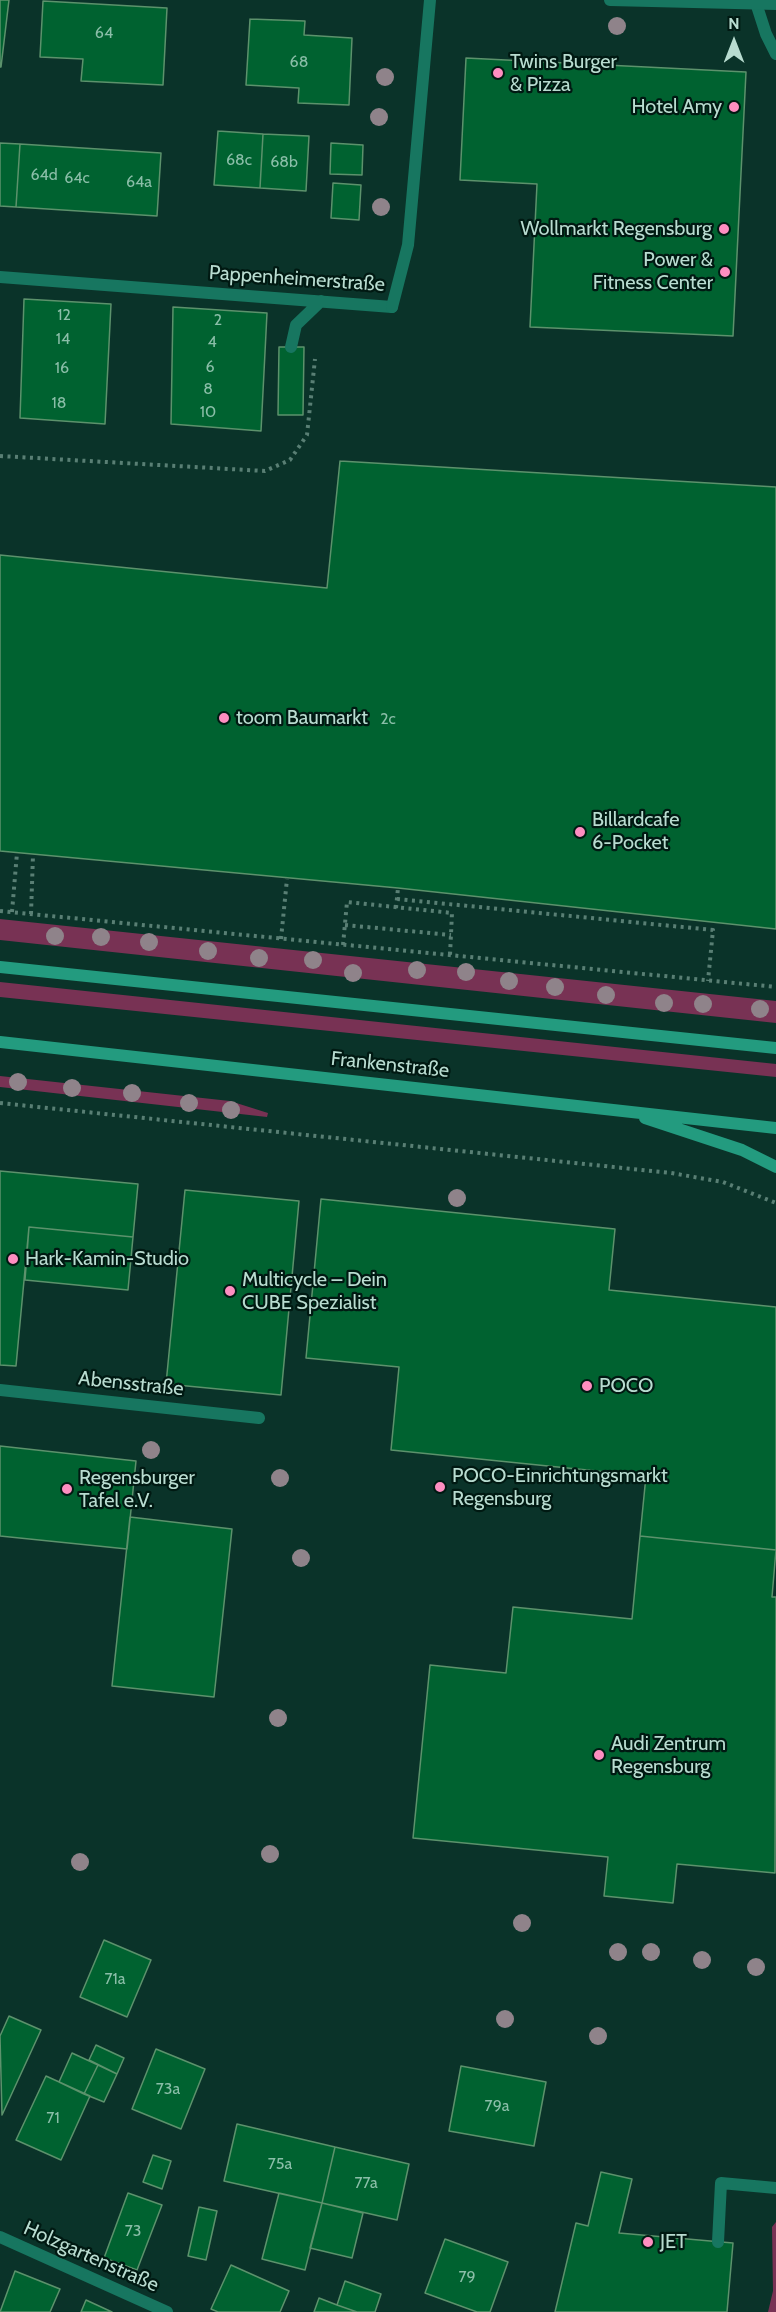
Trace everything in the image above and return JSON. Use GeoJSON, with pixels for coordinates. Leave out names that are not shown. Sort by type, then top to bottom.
{"type":"FeatureCollection","features":[{"type":"Feature","properties":{"kind":"main road"},"geometry":{"type":"LineString","coordinates":[[0,967],[776,1048]]}},
{"type":"Feature","properties":{"kind":"main road","name":"Frankenstraße"},"geometry":{"type":"LineString","coordinates":[[0,1042],[776,1128]]}},
{"type":"Feature","properties":{"kind":"main road"},"geometry":{"type":"LineString","coordinates":[[621,1110],[742,1150],[776,1167]]}},
{"type":"Feature","properties":{"kind":"street","name":"Pappenheimerstraße"},"geometry":{"type":"LineString","coordinates":[[0,277],[392,307],[408,245],[430,0]]}},
{"type":"Feature","properties":{"kind":"street"},"geometry":{"type":"LineString","coordinates":[[610,0],[776,4]]}},
{"type":"Feature","properties":{"kind":"street"},"geometry":{"type":"LineString","coordinates":[[756,3],[766,34],[776,54]]}},
{"type":"Feature","properties":{"kind":"street"},"geometry":{"type":"LineString","coordinates":[[291,347],[296,325],[321,301]]}},
{"type":"Feature","properties":{"kind":"street","name":"Abensstraße"},"geometry":{"type":"LineString","coordinates":[[0,1390],[259,1418]]}},
{"type":"Feature","properties":{"kind":"street"},"geometry":{"type":"LineString","coordinates":[[718,2242],[721,2183],[776,2188]]}},
{"type":"Feature","properties":{"kind":"street","name":"Holzgartenstraße"},"geometry":{"type":"LineString","coordinates":[[0,2237],[167,2312]]}},
{"type":"Feature","properties":{"kind":"path"},"geometry":{"type":"LineString","coordinates":[[0,456],[265,471],[290,460],[307,435],[315,357]]}},
{"type":"Feature","properties":{"kind":"path"},"geometry":{"type":"LineString","coordinates":[[12,912],[17,853]]}},
{"type":"Feature","properties":{"kind":"path"},"geometry":{"type":"LineString","coordinates":[[31,914],[33,855]]}},
{"type":"Feature","properties":{"kind":"path"},"geometry":{"type":"LineString","coordinates":[[281,939],[287,879]]}},
{"type":"Feature","properties":{"kind":"path"},"geometry":{"type":"LineString","coordinates":[[396,908],[398,888]]}},
{"type":"Feature","properties":{"kind":"path"},"geometry":{"type":"LineString","coordinates":[[396,899],[713,930],[708,981]]}},
{"type":"Feature","properties":{"kind":"path"},"geometry":{"type":"LineString","coordinates":[[343,945],[347,902],[452,913],[450,956]]}},
{"type":"Feature","properties":{"kind":"path"},"geometry":{"type":"LineString","coordinates":[[0,911],[776,987]]}},
{"type":"Feature","properties":{"kind":"path"},"geometry":{"type":"LineString","coordinates":[[345,925],[451,935]]}},
{"type":"Feature","properties":{"kind":"path"},"geometry":{"type":"LineString","coordinates":[[0,1103],[671,1173],[723,1182],[776,1203]]}},
{"type":"Feature","properties":{"kind":"shaded area"},"geometry":{"type":"Polygon","coordinates":[[[0,919],[776,1001],[776,1023],[0,940],[0,919]]]}},
{"type":"Feature","properties":{"kind":"shaded area"},"geometry":{"type":"Polygon","coordinates":[[[0,982],[776,1064],[776,1077],[0,997],[0,982]]]}},
{"type":"Feature","properties":{"kind":"shaded area"},"geometry":{"type":"Polygon","coordinates":[[[0,1076],[230,1101],[268,1113],[267,1117],[0,1087],[0,1076]]]}},
{"type":"Feature","properties":{"kind":"shaded area"},"geometry":{"type":"Polygon","coordinates":[[[776,2222],[776,2312],[768,2312],[773,2291],[772,2227],[776,2222]]]}},
{"type":"Feature","properties":{"kind":"building"},"geometry":{"type":"Polygon","coordinates":[[[0,0],[9,0],[1,67],[0,67],[0,0]]]}},
{"type":"Feature","properties":{"kind":"building"},"geometry":{"type":"Polygon","coordinates":[[[43,1],[167,8],[163,85],[81,81],[83,59],[40,57],[43,1]]]}},
{"type":"Feature","properties":{"kind":"building"},"geometry":{"type":"Polygon","coordinates":[[[250,19],[305,21],[304,35],[352,38],[349,105],[298,103],[299,88],[246,85],[250,19]]]}},
{"type":"Feature","properties":{"kind":"building"},"geometry":{"type":"Polygon","coordinates":[[[466,58],[746,72],[733,336],[530,327],[537,184],[460,180],[466,58]]]}},
{"type":"Feature","properties":{"kind":"building"},"geometry":{"type":"Polygon","coordinates":[[[218,131],[263,134],[260,188],[214,185],[218,131]]]}},
{"type":"Feature","properties":{"kind":"building"},"geometry":{"type":"Polygon","coordinates":[[[263,134],[309,136],[306,191],[260,188],[263,134]]]}},
{"type":"Feature","properties":{"kind":"building"},"geometry":{"type":"Polygon","coordinates":[[[0,143],[20,144],[16,207],[0,206],[0,143]]]}},
{"type":"Feature","properties":{"kind":"building"},"geometry":{"type":"Polygon","coordinates":[[[331,143],[363,145],[362,175],[330,174],[331,143]]]}},
{"type":"Feature","properties":{"kind":"building"},"geometry":{"type":"Polygon","coordinates":[[[20,144],[161,153],[157,216],[16,207],[20,144]]]}},
{"type":"Feature","properties":{"kind":"building"},"geometry":{"type":"Polygon","coordinates":[[[333,183],[361,185],[359,220],[331,218],[333,183]]]}},
{"type":"Feature","properties":{"kind":"building"},"geometry":{"type":"Polygon","coordinates":[[[24,299],[111,304],[105,424],[20,418],[24,299]]]}},
{"type":"Feature","properties":{"kind":"building"},"geometry":{"type":"Polygon","coordinates":[[[173,307],[267,313],[261,431],[171,424],[173,307]]]}},
{"type":"Feature","properties":{"kind":"building"},"geometry":{"type":"Polygon","coordinates":[[[279,347],[304,347],[303,415],[278,415],[279,347]]]}},
{"type":"Feature","properties":{"kind":"building"},"geometry":{"type":"Polygon","coordinates":[[[340,461],[776,487],[776,929],[398,888],[0,851],[0,555],[327,588],[340,461]]]}},
{"type":"Feature","properties":{"kind":"building","name":"Hark-Kamin-Studio"},"geometry":{"type":"Polygon","coordinates":[[[0,1171],[138,1184],[133,1237],[29,1227],[16,1366],[0,1365],[0,1171]]]}},
{"type":"Feature","properties":{"kind":"building"},"geometry":{"type":"Polygon","coordinates":[[[185,1190],[299,1201],[281,1395],[166,1384],[185,1190]]]}},
{"type":"Feature","properties":{"kind":"building","name":"POCO"},"geometry":{"type":"Polygon","coordinates":[[[321,1199],[615,1229],[609,1290],[776,1307],[776,1550],[640,1536],[646,1476],[391,1450],[399,1367],[306,1358],[321,1199]]]}},
{"type":"Feature","properties":{"kind":"building"},"geometry":{"type":"Polygon","coordinates":[[[29,1227],[133,1237],[128,1290],[25,1280],[29,1227]]]}},
{"type":"Feature","properties":{"kind":"building","name":"Regensburger Tafel e.V."},"geometry":{"type":"Polygon","coordinates":[[[0,1446],[136,1461],[127,1549],[0,1536],[0,1446]]]}},
{"type":"Feature","properties":{"kind":"building"},"geometry":{"type":"Polygon","coordinates":[[[130,1517],[232,1529],[214,1697],[112,1686],[130,1517]]]}},
{"type":"Feature","properties":{"kind":"building","name":"Audi Zentrum Regensburg"},"geometry":{"type":"Polygon","coordinates":[[[640,1536],[776,1550],[772,1597],[776,1597],[775,1873],[677,1864],[673,1903],[604,1896],[608,1857],[413,1838],[430,1665],[506,1673],[513,1607],[632,1619],[640,1536]]]}},
{"type":"Feature","properties":{"kind":"building"},"geometry":{"type":"Polygon","coordinates":[[[104,1940],[151,1960],[127,2017],[80,1997],[104,1940]]]}},
{"type":"Feature","properties":{"kind":"building"},"geometry":{"type":"Polygon","coordinates":[[[9,2016],[41,2030],[2,2115],[0,2036],[9,2016]]]}},
{"type":"Feature","properties":{"kind":"building"},"geometry":{"type":"Polygon","coordinates":[[[96,2045],[124,2058],[117,2074],[89,2060],[96,2045]]]}},
{"type":"Feature","properties":{"kind":"building"},"geometry":{"type":"Polygon","coordinates":[[[156,2049],[205,2069],[181,2129],[132,2109],[156,2049]]]}},
{"type":"Feature","properties":{"kind":"building"},"geometry":{"type":"Polygon","coordinates":[[[72,2053],[98,2065],[84,2094],[59,2082],[72,2053]]]}},
{"type":"Feature","properties":{"kind":"building"},"geometry":{"type":"Polygon","coordinates":[[[98,2065],[117,2074],[104,2102],[84,2094],[98,2065]]]}},
{"type":"Feature","properties":{"kind":"building"},"geometry":{"type":"Polygon","coordinates":[[[461,2066],[546,2082],[534,2146],[449,2131],[461,2066]]]}},
{"type":"Feature","properties":{"kind":"building"},"geometry":{"type":"Polygon","coordinates":[[[46,2076],[90,2096],[61,2160],[16,2140],[46,2076]]]}},
{"type":"Feature","properties":{"kind":"building"},"geometry":{"type":"Polygon","coordinates":[[[237,2124],[335,2147],[322,2203],[224,2181],[237,2124]]]}},
{"type":"Feature","properties":{"kind":"building"},"geometry":{"type":"Polygon","coordinates":[[[335,2147],[409,2164],[397,2220],[322,2203],[335,2147]]]}},
{"type":"Feature","properties":{"kind":"building"},"geometry":{"type":"Polygon","coordinates":[[[153,2155],[171,2161],[162,2189],[143,2182],[153,2155]]]}},
{"type":"Feature","properties":{"kind":"building","name":"JET"},"geometry":{"type":"Polygon","coordinates":[[[601,2172],[632,2179],[619,2233],[733,2243],[727,2312],[555,2312],[576,2223],[588,2226],[601,2172]]]}},
{"type":"Feature","properties":{"kind":"building"},"geometry":{"type":"Polygon","coordinates":[[[128,2193],[162,2205],[137,2270],[104,2258],[128,2193]]]}},
{"type":"Feature","properties":{"kind":"building"},"geometry":{"type":"Polygon","coordinates":[[[279,2193],[322,2203],[305,2270],[262,2259],[279,2193]]]}},
{"type":"Feature","properties":{"kind":"building"},"geometry":{"type":"Polygon","coordinates":[[[322,2203],[363,2213],[352,2258],[310,2248],[322,2203]]]}},
{"type":"Feature","properties":{"kind":"building"},"geometry":{"type":"Polygon","coordinates":[[[199,2207],[217,2211],[206,2260],[188,2256],[199,2207]]]}},
{"type":"Feature","properties":{"kind":"building"},"geometry":{"type":"Polygon","coordinates":[[[445,2239],[508,2262],[490,2312],[477,2312],[425,2293],[445,2239]]]}},
{"type":"Feature","properties":{"kind":"building"},"geometry":{"type":"Polygon","coordinates":[[[231,2265],[289,2291],[280,2312],[218,2312],[211,2309],[231,2265]]]}},
{"type":"Feature","properties":{"kind":"building"},"geometry":{"type":"Polygon","coordinates":[[[15,2271],[60,2289],[50,2312],[0,2312],[15,2271]]]}},
{"type":"Feature","properties":{"kind":"building"},"geometry":{"type":"Polygon","coordinates":[[[345,2281],[381,2294],[375,2312],[357,2312],[337,2305],[345,2281]]]}},
{"type":"Feature","properties":{"kind":"building"},"geometry":{"type":"Polygon","coordinates":[[[319,2298],[337,2305],[357,2312],[314,2312],[319,2298]]]}},
{"type":"Feature","properties":{"kind":"building"},"geometry":{"type":"Polygon","coordinates":[[[86,2300],[112,2312],[81,2312],[86,2300]]]}},
{"type":"Feature","properties":{"kind":"place","name":"Twins Burger & Pizza"},"geometry":{"type":"Point","coordinates":[498,73]}},
{"type":"Feature","properties":{"kind":"place","name":"Hotel Amy"},"geometry":{"type":"Point","coordinates":[734,107]}},
{"type":"Feature","properties":{"kind":"place","name":"Wollmarkt Regensburg"},"geometry":{"type":"Point","coordinates":[724,229]}},
{"type":"Feature","properties":{"kind":"place","name":"Power & Fitness Center"},"geometry":{"type":"Point","coordinates":[725,272]}},
{"type":"Feature","properties":{"kind":"place","name":"toom Baumarkt"},"geometry":{"type":"Point","coordinates":[224,718]}},
{"type":"Feature","properties":{"kind":"place","name":"Billardcafe 6-Pocket"},"geometry":{"type":"Point","coordinates":[580,832]}},
{"type":"Feature","properties":{"kind":"place","name":"Hark-Kamin-Studio"},"geometry":{"type":"Point","coordinates":[13,1259]}},
{"type":"Feature","properties":{"kind":"place","name":"Multicycle – Dein CUBE Spezialist"},"geometry":{"type":"Point","coordinates":[230,1291]}},
{"type":"Feature","properties":{"kind":"place","name":"POCO"},"geometry":{"type":"Point","coordinates":[587,1386]}},
{"type":"Feature","properties":{"kind":"place","name":"POCO-Einrichtungsmarkt Regensburg"},"geometry":{"type":"Point","coordinates":[440,1487]}},
{"type":"Feature","properties":{"kind":"place","name":"Regensburger Tafel e.V."},"geometry":{"type":"Point","coordinates":[67,1489]}},
{"type":"Feature","properties":{"kind":"place","name":"Audi Zentrum Regensburg"},"geometry":{"type":"Point","coordinates":[599,1755]}},
{"type":"Feature","properties":{"kind":"place","name":"JET"},"geometry":{"type":"Point","coordinates":[648,2242]}}]}
